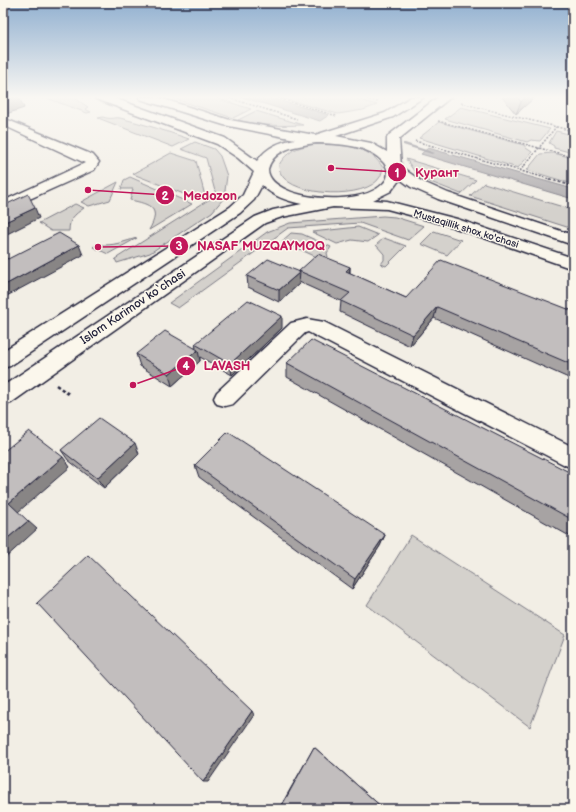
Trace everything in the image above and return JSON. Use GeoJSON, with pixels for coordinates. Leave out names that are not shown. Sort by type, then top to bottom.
{"type":"FeatureCollection","features":[{"type":"Feature","properties":{"kind":"main road"},"geometry":{"type":"LineString","coordinates":[[3,207],[89,167],[92,162],[88,158],[35,135]]}},
{"type":"Feature","properties":{"kind":"main road"},"geometry":{"type":"LineString","coordinates":[[204,135],[221,141],[237,150],[261,172],[265,181],[276,190],[292,197],[312,202],[333,203],[355,201],[374,196],[387,188],[394,178],[393,138],[397,135]]}},
{"type":"Feature","properties":{"kind":"main road"},"geometry":{"type":"LineString","coordinates":[[293,135],[316,139],[328,135]]}},
{"type":"Feature","properties":{"kind":"main road","name":"Islom Karimov ko‘chasi"},"geometry":{"type":"LineString","coordinates":[[3,361],[236,210],[248,197],[261,172],[262,162],[270,153],[282,146],[316,139]]}},
{"type":"Feature","properties":{"kind":"main road","name":"Mustaqillik shox ko'chasi"},"geometry":{"type":"LineString","coordinates":[[316,139],[356,143],[374,149],[387,158],[394,168],[416,184],[443,196],[573,240]]}},
{"type":"Feature","properties":{"kind":"main road","name":"Islom Karimov ko‘chasi"},"geometry":{"type":"LineString","coordinates":[[3,397],[260,220],[278,213],[333,203]]}},
{"type":"Feature","properties":{"kind":"main road","name":"Mustaqillik shox ko'chasi"},"geometry":{"type":"LineString","coordinates":[[333,203],[387,205],[452,222],[573,264]]}},
{"type":"Feature","properties":{"kind":"main road"},"geometry":{"type":"LineString","coordinates":[[225,398],[298,328],[307,324],[317,327],[573,458]]}},
{"type":"Feature","properties":{"kind":"path"},"geometry":{"type":"LineString","coordinates":[[492,135],[573,157]]}},
{"type":"Feature","properties":{"kind":"path"},"geometry":{"type":"LineString","coordinates":[[520,171],[550,135]]}},
{"type":"Feature","properties":{"kind":"path"},"geometry":{"type":"LineString","coordinates":[[412,140],[573,186]]}},
{"type":"Feature","properties":{"kind":"path"},"geometry":{"type":"LineString","coordinates":[[50,382],[70,395]]}},
{"type":"Feature","properties":{"kind":"shaded area"},"geometry":{"type":"Polygon","coordinates":[[[142,135],[176,135],[189,139],[173,147],[142,135]]]}},
{"type":"Feature","properties":{"kind":"shaded area"},"geometry":{"type":"Polygon","coordinates":[[[423,135],[487,135],[524,145],[532,152],[518,168],[419,138],[423,135]]]}},
{"type":"Feature","properties":{"kind":"shaded area"},"geometry":{"type":"Polygon","coordinates":[[[502,135],[545,135],[540,141],[531,140],[527,142],[502,135]]]}},
{"type":"Feature","properties":{"kind":"shaded area"},"geometry":{"type":"Polygon","coordinates":[[[554,135],[573,135],[573,153],[554,148],[554,146],[549,143],[554,135]]]}},
{"type":"Feature","properties":{"kind":"shaded area"},"geometry":{"type":"Polygon","coordinates":[[[195,142],[214,149],[220,156],[227,176],[224,198],[212,212],[150,253],[117,263],[115,259],[216,195],[206,158],[181,149],[195,142]]]}},
{"type":"Feature","properties":{"kind":"shaded area"},"geometry":{"type":"Polygon","coordinates":[[[330,143],[360,149],[373,156],[383,168],[380,177],[373,184],[361,189],[330,193],[300,187],[288,182],[281,174],[279,165],[283,158],[289,153],[301,147],[330,143]]]}},
{"type":"Feature","properties":{"kind":"shaded area"},"geometry":{"type":"Polygon","coordinates":[[[428,148],[573,189],[573,199],[421,154],[428,148]]]}},
{"type":"Feature","properties":{"kind":"shaded area"},"geometry":{"type":"Polygon","coordinates":[[[171,153],[196,161],[205,196],[199,200],[133,174],[171,153]]]}},
{"type":"Feature","properties":{"kind":"shaded area"},"geometry":{"type":"Polygon","coordinates":[[[553,153],[573,158],[573,184],[527,170],[540,154],[553,153]]]}},
{"type":"Feature","properties":{"kind":"shaded area"},"geometry":{"type":"Polygon","coordinates":[[[406,159],[476,180],[461,194],[418,177],[406,159]]]}},
{"type":"Feature","properties":{"kind":"shaded area"},"geometry":{"type":"Polygon","coordinates":[[[130,177],[192,204],[149,230],[153,223],[154,217],[152,208],[143,203],[130,200],[133,189],[121,189],[124,180],[130,177]]]}},
{"type":"Feature","properties":{"kind":"shaded area"},"geometry":{"type":"Polygon","coordinates":[[[118,182],[110,200],[89,206],[81,202],[118,182]]]}},
{"type":"Feature","properties":{"kind":"shaded area"},"geometry":{"type":"Polygon","coordinates":[[[484,183],[573,210],[573,229],[470,196],[484,183]]]}},
{"type":"Feature","properties":{"kind":"shaded area"},"geometry":{"type":"Polygon","coordinates":[[[75,204],[84,208],[73,218],[70,223],[69,231],[51,231],[39,223],[75,204]]]}},
{"type":"Feature","properties":{"kind":"shaded area"},"geometry":{"type":"Polygon","coordinates":[[[383,216],[395,217],[424,226],[408,240],[360,223],[288,228],[178,308],[169,303],[267,232],[290,223],[383,216]]]}},
{"type":"Feature","properties":{"kind":"shaded area"},"geometry":{"type":"Polygon","coordinates":[[[358,227],[378,235],[368,242],[352,240],[337,244],[312,232],[358,227]]]}},
{"type":"Feature","properties":{"kind":"shaded area"},"geometry":{"type":"Polygon","coordinates":[[[434,231],[461,240],[447,255],[421,244],[434,231]]]}},
{"type":"Feature","properties":{"kind":"shaded area"},"geometry":{"type":"Polygon","coordinates":[[[291,233],[302,234],[331,247],[327,253],[328,257],[323,260],[282,241],[291,233]]]}},
{"type":"Feature","properties":{"kind":"shaded area"},"geometry":{"type":"Polygon","coordinates":[[[137,238],[108,254],[93,247],[97,245],[117,244],[137,238]]]}},
{"type":"Feature","properties":{"kind":"shaded area"},"geometry":{"type":"Polygon","coordinates":[[[384,238],[406,246],[386,266],[381,264],[384,260],[384,254],[376,245],[384,238]]]}},
{"type":"Feature","properties":{"kind":"shaded area"},"geometry":{"type":"Polygon","coordinates":[[[411,535],[565,635],[530,727],[367,605],[411,535]]]}},
{"type":"Feature","properties":{"kind":"building"},"geometry":{"type":"Polygon","coordinates":[[[28,194],[35,208],[3,223],[3,206],[28,194]]]}},
{"type":"Feature","properties":{"kind":"building"},"geometry":{"type":"Polygon","coordinates":[[[59,233],[79,245],[3,286],[3,256],[8,259],[59,233]]]}},
{"type":"Feature","properties":{"kind":"building"},"geometry":{"type":"Polygon","coordinates":[[[318,254],[350,267],[346,271],[406,298],[441,260],[573,311],[573,365],[437,307],[413,335],[341,301],[350,293],[299,271],[318,254]]]}},
{"type":"Feature","properties":{"kind":"building"},"geometry":{"type":"Polygon","coordinates":[[[268,259],[300,272],[279,290],[247,276],[268,259]]]}},
{"type":"Feature","properties":{"kind":"building"},"geometry":{"type":"Polygon","coordinates":[[[248,300],[282,316],[230,364],[195,344],[248,300]]]}},
{"type":"Feature","properties":{"kind":"building"},"geometry":{"type":"Polygon","coordinates":[[[165,331],[198,350],[169,374],[136,354],[165,331]]]}},
{"type":"Feature","properties":{"kind":"building"},"geometry":{"type":"Polygon","coordinates":[[[311,340],[573,474],[573,520],[287,363],[311,340]]]}},
{"type":"Feature","properties":{"kind":"building"},"geometry":{"type":"Polygon","coordinates":[[[99,418],[135,443],[97,478],[61,450],[99,418]]]}},
{"type":"Feature","properties":{"kind":"building"},"geometry":{"type":"Polygon","coordinates":[[[29,431],[63,457],[9,503],[28,521],[3,542],[3,452],[29,431]]]}},
{"type":"Feature","properties":{"kind":"building"},"geometry":{"type":"Polygon","coordinates":[[[228,432],[385,535],[355,579],[195,465],[228,432]]]}},
{"type":"Feature","properties":{"kind":"building"},"geometry":{"type":"Polygon","coordinates":[[[88,555],[252,711],[203,782],[37,603],[88,555]]]}},
{"type":"Feature","properties":{"kind":"building"},"geometry":{"type":"Polygon","coordinates":[[[314,747],[384,809],[280,809],[314,747]]]}},
{"type":"Feature","properties":{"kind":"waterway"},"geometry":{"type":"LineString","coordinates":[[404,144],[433,153]]}},
{"type":"Feature","properties":{"kind":"place","name":"Курант"},"geometry":{"type":"Point","coordinates":[331,168]}},
{"type":"Feature","properties":{"kind":"place","name":"Medozon"},"geometry":{"type":"Point","coordinates":[88,190]}},
{"type":"Feature","properties":{"kind":"place","name":"NASAF MUZQAYMOQ"},"geometry":{"type":"Point","coordinates":[98,247]}},
{"type":"Feature","properties":{"kind":"place","name":"LAVASH"},"geometry":{"type":"Point","coordinates":[133,385]}}]}
